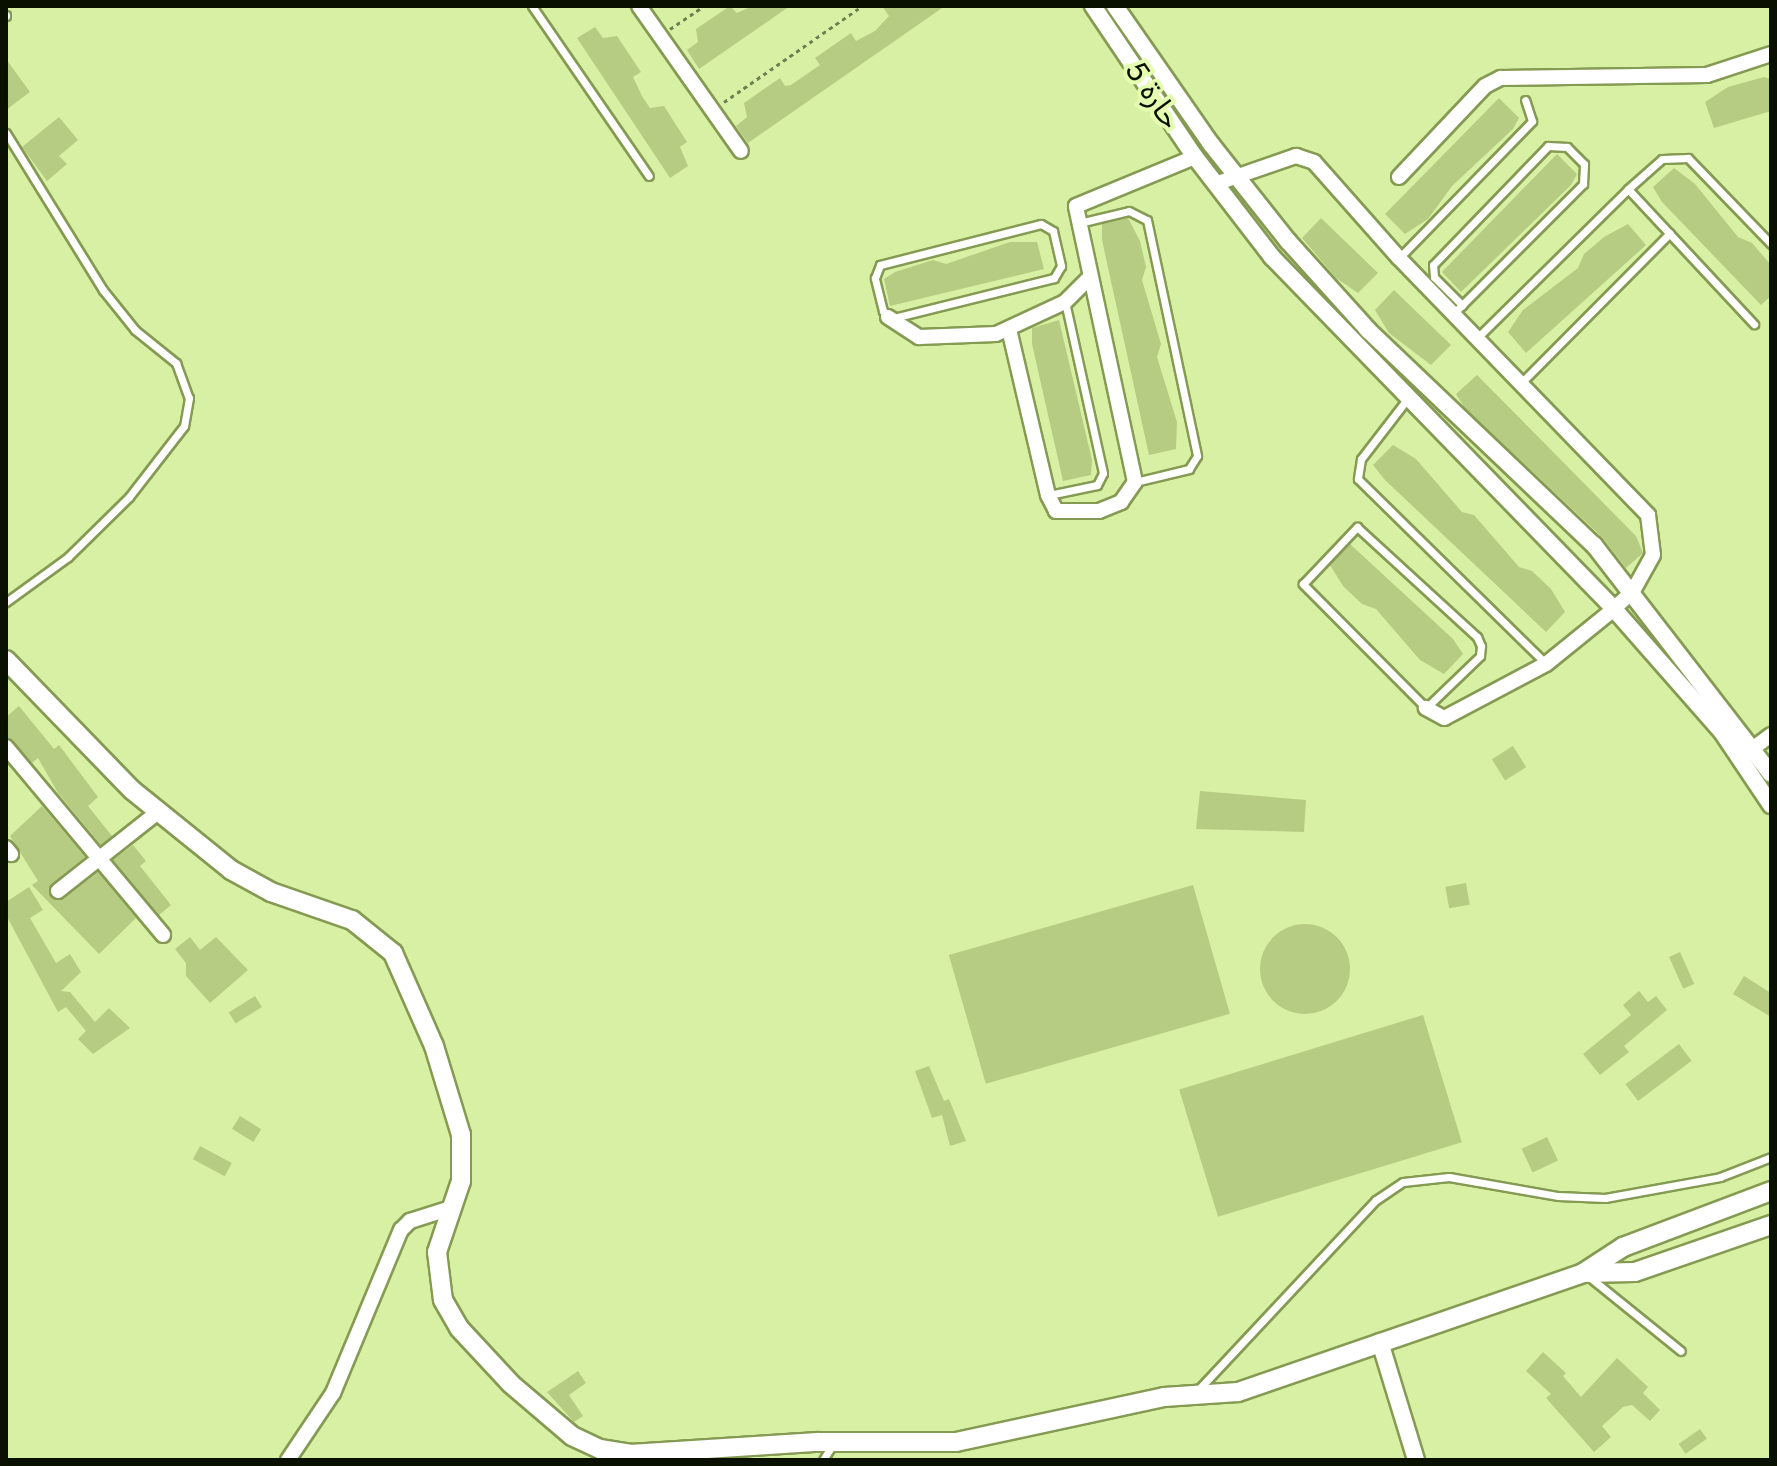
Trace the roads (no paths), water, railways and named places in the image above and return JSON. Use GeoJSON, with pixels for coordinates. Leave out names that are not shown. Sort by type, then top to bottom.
{"type":"FeatureCollection","features":[{"type":"Feature","properties":{"kind":"main road"},"geometry":{"type":"LineString","coordinates":[[6,660],[158,812],[251,882],[352,920],[393,953],[434,1046],[461,1135],[463,1165],[437,1268],[443,1300],[459,1328],[560,1427],[619,1456],[834,1442],[956,1442],[1002,1436],[1195,1393],[1253,1388],[1583,1273],[1623,1247],[1771,1191]]}},
{"type":"Feature","properties":{"kind":"main road"},"geometry":{"type":"LineString","coordinates":[[1583,1273],[1635,1272],[1771,1225]]}},
{"type":"Feature","properties":{"kind":"street"},"geometry":{"type":"LineString","coordinates":[[639,6],[741,151]]}},
{"type":"Feature","properties":{"kind":"street","name":"حارة 5"},"geometry":{"type":"LineString","coordinates":[[1093,6],[1195,157],[1311,302],[1614,609],[1740,759],[1771,805]]}},
{"type":"Feature","properties":{"kind":"street","name":"حارة 5"},"geometry":{"type":"LineString","coordinates":[[1115,6],[1235,176],[1368,330],[1580,531],[1633,591],[1771,774]]}},
{"type":"Feature","properties":{"kind":"street"},"geometry":{"type":"LineString","coordinates":[[1399,177],[1485,86],[1501,78],[1707,75],[1771,54]]}},
{"type":"Feature","properties":{"kind":"street"},"geometry":{"type":"LineString","coordinates":[[1009,329],[1048,495],[1056,511],[1099,511],[1121,502],[1135,482],[1077,223],[1081,201],[1195,157]]}},
{"type":"Feature","properties":{"kind":"street"},"geometry":{"type":"LineString","coordinates":[[1215,184],[1288,158],[1306,158],[1399,258],[1458,309],[1477,338],[1648,515],[1653,555],[1633,591],[1614,609],[1546,664],[1444,718],[1426,708]]}},
{"type":"Feature","properties":{"kind":"street"},"geometry":{"type":"LineString","coordinates":[[888,317],[919,337],[982,336],[1009,329],[1065,302],[1089,278]]}},
{"type":"Feature","properties":{"kind":"street"},"geometry":{"type":"LineString","coordinates":[[1740,759],[1771,735]]}},
{"type":"Feature","properties":{"kind":"street"},"geometry":{"type":"LineString","coordinates":[[6,747],[163,935]]}},
{"type":"Feature","properties":{"kind":"street"},"geometry":{"type":"LineString","coordinates":[[58,891],[158,812]]}},
{"type":"Feature","properties":{"kind":"street"},"geometry":{"type":"LineString","coordinates":[[288,1460],[333,1393],[401,1230],[410,1221],[451,1208]]}},
{"type":"Feature","properties":{"kind":"street"},"geometry":{"type":"LineString","coordinates":[[1380,1342],[1416,1460]]}},
{"type":"Feature","properties":{"kind":"lane"},"geometry":{"type":"LineString","coordinates":[[532,6],[649,176]]}},
{"type":"Feature","properties":{"kind":"lane"},"geometry":{"type":"LineString","coordinates":[[1399,258],[1532,121],[1525,100]]}},
{"type":"Feature","properties":{"kind":"lane"},"geometry":{"type":"LineString","coordinates":[[6,133],[103,290],[135,330],[176,363],[189,398],[184,426],[129,497],[68,557],[6,602]]}},
{"type":"Feature","properties":{"kind":"lane"},"geometry":{"type":"LineString","coordinates":[[1548,146],[1567,147],[1584,164],[1583,184],[1458,309],[1434,277],[1433,265],[1548,146]]}},
{"type":"Feature","properties":{"kind":"lane"},"geometry":{"type":"LineString","coordinates":[[1477,338],[1662,159],[1688,158],[1771,244]]}},
{"type":"Feature","properties":{"kind":"lane"},"geometry":{"type":"LineString","coordinates":[[1628,189],[1754,324]]}},
{"type":"Feature","properties":{"kind":"lane"},"geometry":{"type":"LineString","coordinates":[[1077,223],[1129,211],[1147,220],[1197,456],[1189,469],[1135,482]]}},
{"type":"Feature","properties":{"kind":"lane"},"geometry":{"type":"LineString","coordinates":[[1041,224],[1053,231],[1061,266],[1054,278],[888,317],[875,278],[880,265],[1041,224]]}},
{"type":"Feature","properties":{"kind":"lane"},"geometry":{"type":"LineString","coordinates":[[1521,383],[1670,233]]}},
{"type":"Feature","properties":{"kind":"lane"},"geometry":{"type":"LineString","coordinates":[[1048,495],[1097,485],[1103,473],[1065,302]]}},
{"type":"Feature","properties":{"kind":"lane"},"geometry":{"type":"LineString","coordinates":[[1408,398],[1361,459],[1358,479],[1546,664]]}},
{"type":"Feature","properties":{"kind":"lane"},"geometry":{"type":"LineString","coordinates":[[1351,529],[1365,529],[1477,637],[1480,656],[1426,708],[1303,584],[1351,529]]}},
{"type":"Feature","properties":{"kind":"lane"},"geometry":{"type":"LineString","coordinates":[[1195,1393],[1376,1200],[1403,1182],[1449,1177],[1558,1196],[1605,1198],[1720,1177],[1771,1157]]}},
{"type":"Feature","properties":{"kind":"lane"},"geometry":{"type":"LineString","coordinates":[[1583,1273],[1681,1351]]}},
{"type":"Feature","properties":{"kind":"lane"},"geometry":{"type":"LineString","coordinates":[[823,1460],[834,1442]]}}]}
